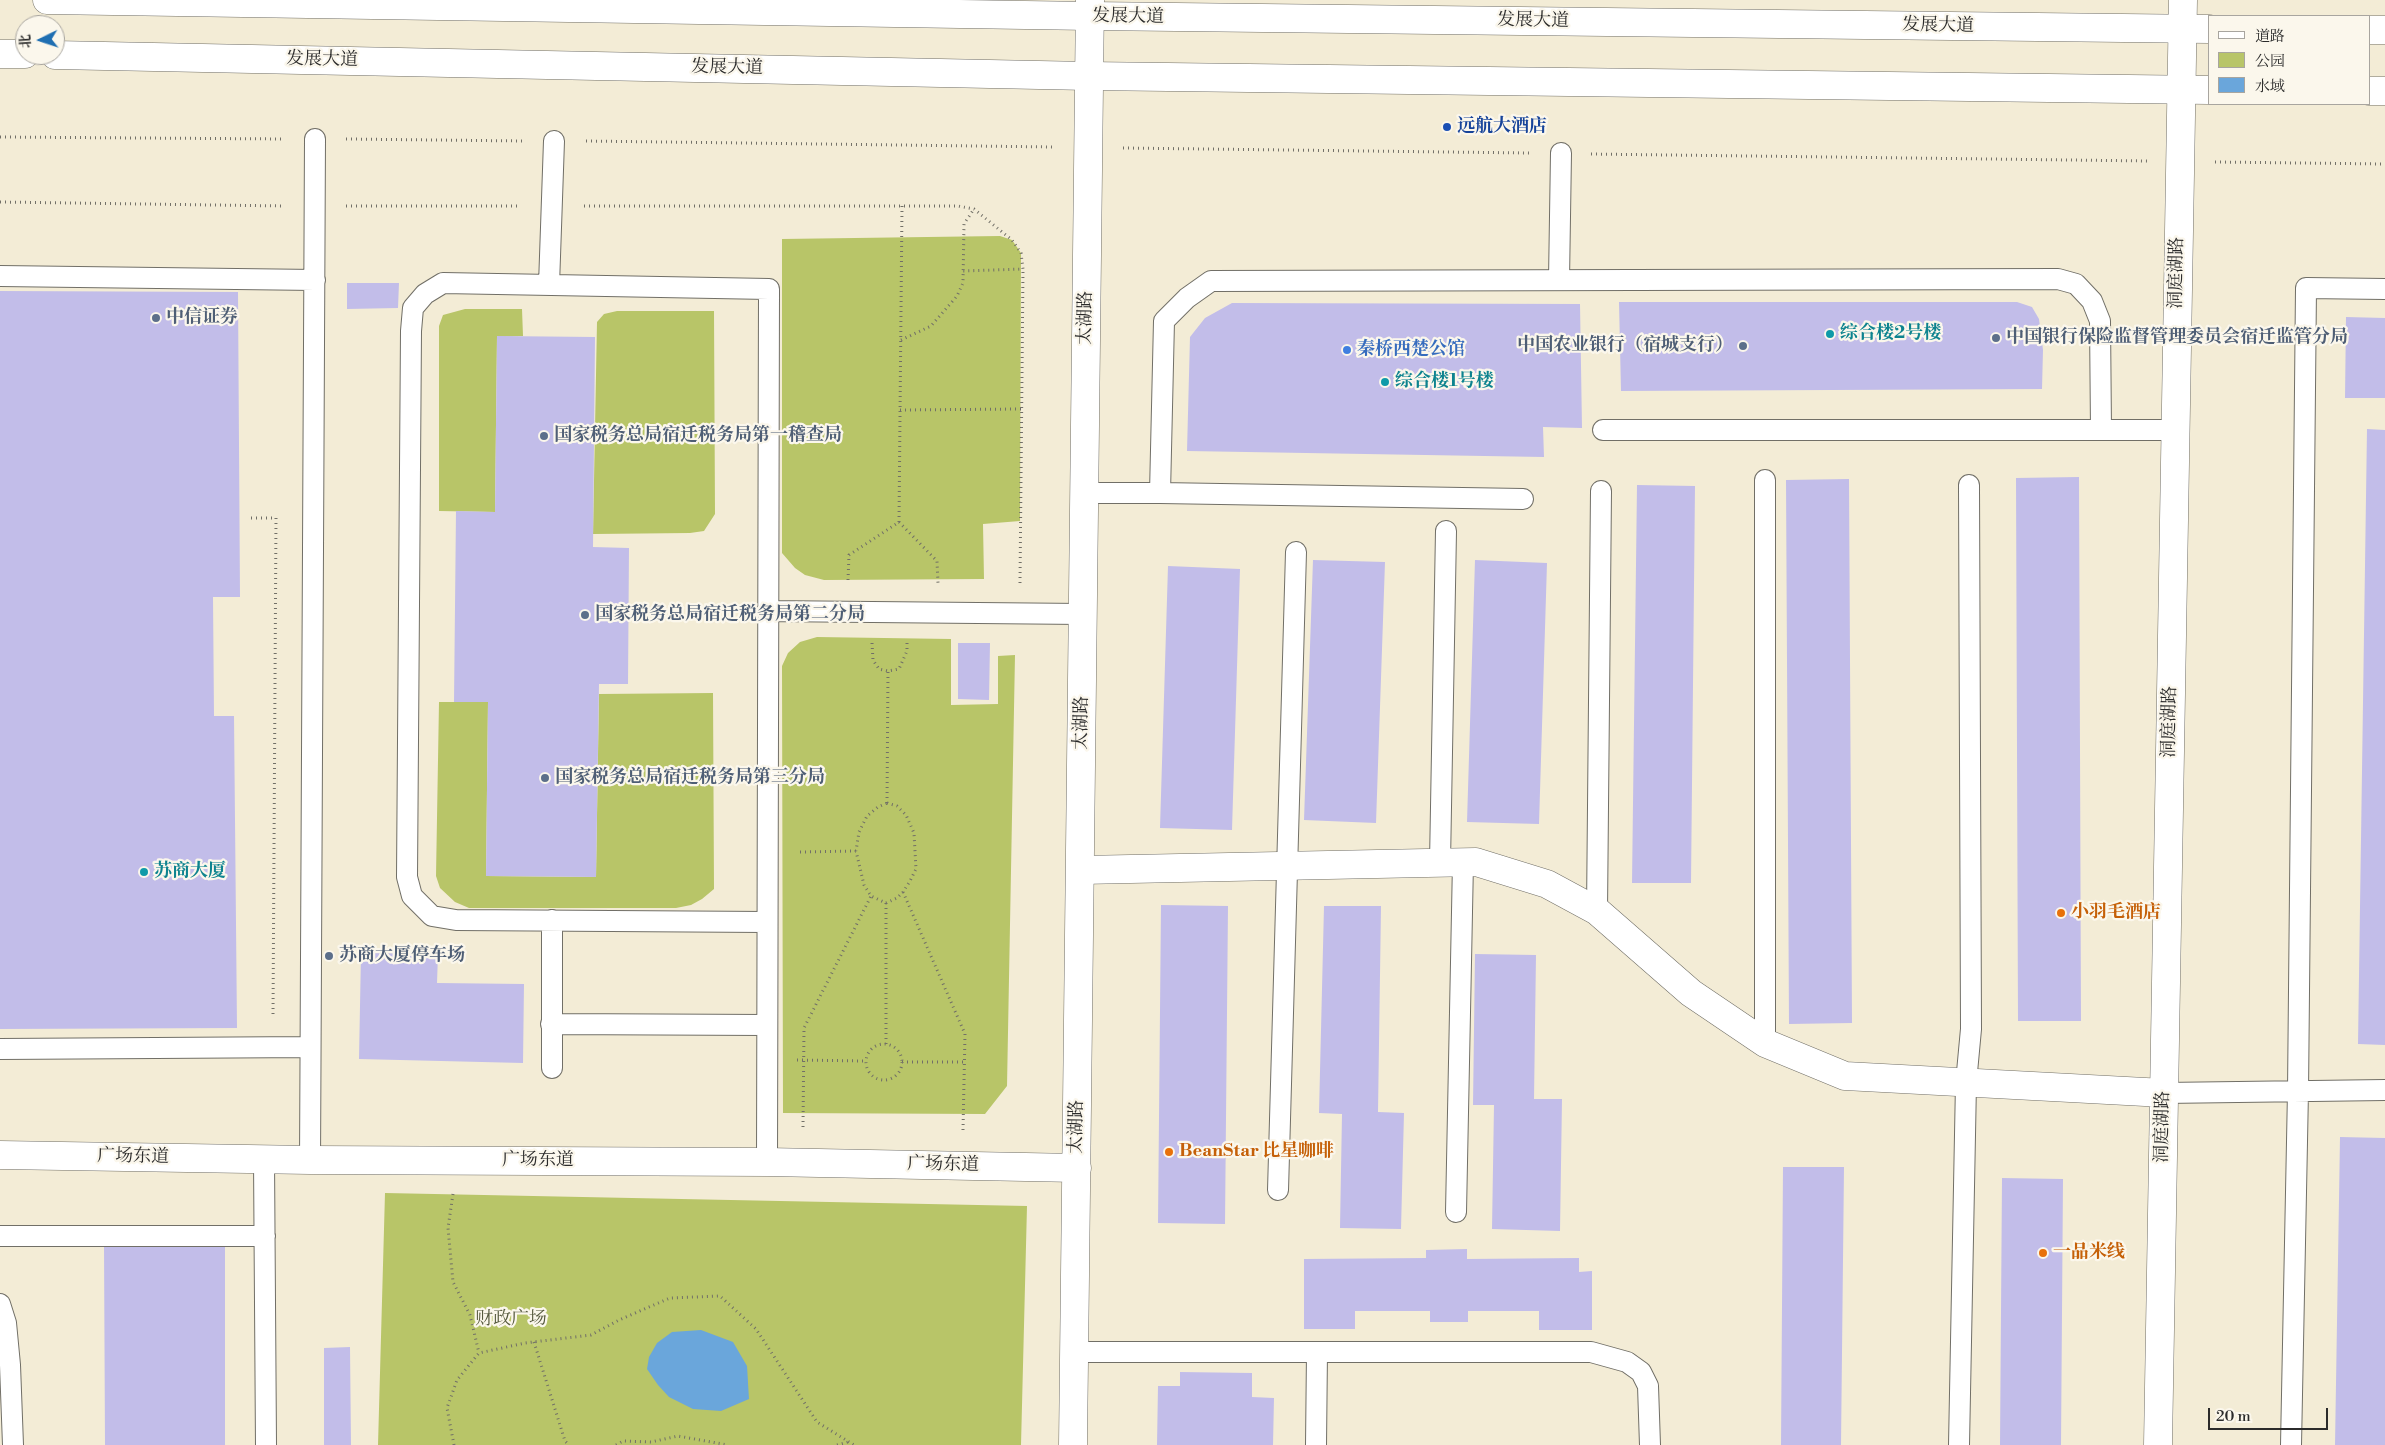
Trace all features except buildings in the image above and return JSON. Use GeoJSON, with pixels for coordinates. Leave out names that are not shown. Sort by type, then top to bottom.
{"type":"FeatureCollection","features":[{"type":"Feature","properties":{"kind":"street","name":"发展大道"},"geometry":{"type":"LineString","coordinates":[[47,0],[1090,8],[2196,29]]}},
{"type":"Feature","properties":{"kind":"street","name":"洞庭湖路"},"geometry":{"type":"LineString","coordinates":[[2158,1445],[2179,162],[2181,90],[2196,29],[2183,0]]}},
{"type":"Feature","properties":{"kind":"street","name":"太湖路"},"geometry":{"type":"LineString","coordinates":[[1072,1445],[1077,1168],[1090,8]]}},
{"type":"Feature","properties":{"kind":"street"},"geometry":{"type":"LineString","coordinates":[[2370,30],[2385,30]]}},
{"type":"Feature","properties":{"kind":"street","name":"发展大道"},"geometry":{"type":"LineString","coordinates":[[65,55],[1088,76],[2208,90]]}},
{"type":"Feature","properties":{"kind":"street"},"geometry":{"type":"LineString","coordinates":[[2370,91],[2385,91]]}},
{"type":"Feature","properties":{"kind":"street"},"geometry":{"type":"LineString","coordinates":[[1080,870],[1476,862],[1547,884],[1596,911],[1691,993],[1765,1043],[1845,1076],[2164,1093]]}},
{"type":"Feature","properties":{"kind":"street","name":"广场东道"},"geometry":{"type":"LineString","coordinates":[[0,1155],[310,1160],[767,1162],[1077,1168]]}},
{"type":"Feature","properties":{"kind":"lane"},"geometry":{"type":"LineString","coordinates":[[310,1160],[316,139]]}},
{"type":"Feature","properties":{"kind":"lane"},"geometry":{"type":"LineString","coordinates":[[549,285],[554,141]]}},
{"type":"Feature","properties":{"kind":"lane"},"geometry":{"type":"LineString","coordinates":[[1559,280],[1561,153]]}},
{"type":"Feature","properties":{"kind":"lane"},"geometry":{"type":"LineString","coordinates":[[0,276],[315,280]]}},
{"type":"Feature","properties":{"kind":"lane"},"geometry":{"type":"LineString","coordinates":[[1160,493],[1164,321],[1187,298],[1212,281],[2058,279],[2076,284],[2092,301],[2100,321],[2101,430]]}},
{"type":"Feature","properties":{"kind":"lane"},"geometry":{"type":"LineString","coordinates":[[766,922],[456,920],[432,916],[412,896],[407,877],[411,331],[413,308],[425,294],[443,283],[769,288],[766,922],[767,1162]]}},
{"type":"Feature","properties":{"kind":"lane"},"geometry":{"type":"LineString","coordinates":[[2291,1445],[2298,1091],[2306,288],[2385,289]]}},
{"type":"Feature","properties":{"kind":"lane"},"geometry":{"type":"LineString","coordinates":[[1603,430],[2174,430]]}},
{"type":"Feature","properties":{"kind":"lane"},"geometry":{"type":"LineString","coordinates":[[1765,480],[1765,1043]]}},
{"type":"Feature","properties":{"kind":"lane"},"geometry":{"type":"LineString","coordinates":[[1959,1445],[1966,1083],[1971,1029],[1969,485]]}},
{"type":"Feature","properties":{"kind":"lane"},"geometry":{"type":"LineString","coordinates":[[1596,911],[1601,491]]}},
{"type":"Feature","properties":{"kind":"lane"},"geometry":{"type":"LineString","coordinates":[[1085,493],[1522,500]]}},
{"type":"Feature","properties":{"kind":"lane"},"geometry":{"type":"LineString","coordinates":[[1446,531],[1456,1212]]}},
{"type":"Feature","properties":{"kind":"lane"},"geometry":{"type":"LineString","coordinates":[[1278,1190],[1296,552]]}},
{"type":"Feature","properties":{"kind":"lane"},"geometry":{"type":"LineString","coordinates":[[767,611],[1083,614]]}},
{"type":"Feature","properties":{"kind":"lane"},"geometry":{"type":"LineString","coordinates":[[552,920],[552,1068]]}},
{"type":"Feature","properties":{"kind":"lane"},"geometry":{"type":"LineString","coordinates":[[552,1024],[766,1025]]}},
{"type":"Feature","properties":{"kind":"lane"},"geometry":{"type":"LineString","coordinates":[[0,1049],[310,1047]]}},
{"type":"Feature","properties":{"kind":"lane"},"geometry":{"type":"LineString","coordinates":[[2164,1093],[2385,1090]]}},
{"type":"Feature","properties":{"kind":"lane"},"geometry":{"type":"LineString","coordinates":[[264,1159],[266,1445]]}},
{"type":"Feature","properties":{"kind":"lane"},"geometry":{"type":"LineString","coordinates":[[0,1236],[264,1236]]}},
{"type":"Feature","properties":{"kind":"lane"},"geometry":{"type":"LineString","coordinates":[[0,1304],[6,1323],[10,1365],[13,1445]]}},
{"type":"Feature","properties":{"kind":"lane"},"geometry":{"type":"LineString","coordinates":[[1074,1352],[1591,1352],[1610,1355],[1627,1362],[1641,1372],[1648,1386],[1650,1445]]}},
{"type":"Feature","properties":{"kind":"lane"},"geometry":{"type":"LineString","coordinates":[[1316,1445],[1317,1352]]}},
{"type":"Feature","properties":{"kind":"path"},"geometry":{"type":"LineString","coordinates":[[0,137],[1088,147],[2385,164]]}},
{"type":"Feature","properties":{"kind":"path"},"geometry":{"type":"LineString","coordinates":[[902,206],[899,522],[937,562],[940,613]]}},
{"type":"Feature","properties":{"kind":"path"},"geometry":{"type":"LineString","coordinates":[[900,340],[931,326],[957,296],[963,283],[964,224],[974,209]]}},
{"type":"Feature","properties":{"kind":"path"},"geometry":{"type":"LineString","coordinates":[[1019,614],[1022,269]]}},
{"type":"Feature","properties":{"kind":"path"},"geometry":{"type":"LineString","coordinates":[[900,410],[1021,409]]}},
{"type":"Feature","properties":{"kind":"path"},"geometry":{"type":"LineString","coordinates":[[251,518],[276,518],[273,1047]]}},
{"type":"Feature","properties":{"kind":"path"},"geometry":{"type":"LineString","coordinates":[[847,612],[849,555],[899,522]]}},
{"type":"Feature","properties":{"kind":"path"},"geometry":{"type":"LineString","coordinates":[[887,803],[888,671]]}},
{"type":"Feature","properties":{"kind":"path"},"geometry":{"type":"LineString","coordinates":[[887,803],[897,806],[906,815],[914,833],[916,869],[910,881],[897,898],[886,904],[871,896],[864,884],[856,851],[859,832],[867,816],[887,803]]}},
{"type":"Feature","properties":{"kind":"path"},"geometry":{"type":"LineString","coordinates":[[767,852],[856,851]]}},
{"type":"Feature","properties":{"kind":"path"},"geometry":{"type":"LineString","coordinates":[[902,892],[965,1034],[962,1166]]}},
{"type":"Feature","properties":{"kind":"path"},"geometry":{"type":"LineString","coordinates":[[802,1163],[804,1028],[871,896]]}},
{"type":"Feature","properties":{"kind":"path"},"geometry":{"type":"LineString","coordinates":[[886,904],[886,1044]]}},
{"type":"Feature","properties":{"kind":"path"},"geometry":{"type":"LineString","coordinates":[[886,1044],[895,1046],[902,1062],[900,1072],[893,1078],[883,1081],[874,1078],[867,1070],[865,1061],[868,1051],[877,1045],[886,1044]]}},
{"type":"Feature","properties":{"kind":"path"},"geometry":{"type":"LineString","coordinates":[[767,1060],[865,1061]]}},
{"type":"Feature","properties":{"kind":"path"},"geometry":{"type":"LineString","coordinates":[[902,1062],[964,1062]]}},
{"type":"Feature","properties":{"kind":"path"},"geometry":{"type":"LineString","coordinates":[[459,1160],[448,1228],[453,1282],[470,1315],[479,1353]]}},
{"type":"Feature","properties":{"kind":"path"},"geometry":{"type":"LineString","coordinates":[[454,1445],[447,1408],[457,1380],[479,1353],[534,1342],[591,1334],[670,1298],[720,1296],[756,1328],[817,1422],[854,1445]]}},
{"type":"Feature","properties":{"kind":"path"},"geometry":{"type":"LineString","coordinates":[[534,1342],[565,1441],[569,1445]]}},
{"type":"Feature","properties":{"kind":"path"},"geometry":{"type":"LineString","coordinates":[[616,1445],[623,1441],[650,1442],[678,1436],[728,1445]]}},
{"type":"Feature","properties":{"kind":"path"},"geometry":{"type":"LineString","coordinates":[[837,1445],[849,1442]]}},
{"type":"Feature","properties":{"kind":"green space"},"geometry":{"type":"Polygon","coordinates":[[[1000,236],[1012,240],[1021,253],[1020,521],[983,524],[984,579],[824,580],[805,575],[795,568],[782,553],[782,239],[1000,236]]]}},
{"type":"Feature","properties":{"kind":"green space"},"geometry":{"type":"Polygon","coordinates":[[[465,309],[522,309],[523,336],[497,337],[495,512],[439,511],[439,326],[443,315],[465,309]]]}},
{"type":"Feature","properties":{"kind":"green space"},"geometry":{"type":"Polygon","coordinates":[[[617,311],[714,311],[715,514],[704,531],[690,533],[593,534],[597,322],[604,314],[617,311]]]}},
{"type":"Feature","properties":{"kind":"green space"},"geometry":{"type":"Polygon","coordinates":[[[817,637],[951,639],[951,705],[998,704],[998,656],[1015,655],[1007,1086],[985,1114],[783,1113],[782,666],[788,653],[800,642],[817,637]]]}},
{"type":"Feature","properties":{"kind":"green space"},"geometry":{"type":"Polygon","coordinates":[[[713,693],[714,889],[702,899],[691,905],[676,908],[469,908],[455,902],[440,888],[436,876],[439,702],[488,702],[486,876],[596,877],[599,694],[713,693]]]}},
{"type":"Feature","properties":{"kind":"green space","name":"财政广场"},"geometry":{"type":"Polygon","coordinates":[[[385,1193],[1027,1206],[1021,1445],[378,1445],[385,1193]]]}},
{"type":"Feature","properties":{"kind":"water"},"geometry":{"type":"Polygon","coordinates":[[[701,1330],[733,1342],[747,1366],[749,1399],[721,1411],[693,1409],[669,1397],[658,1385],[647,1369],[649,1357],[657,1343],[672,1332],[701,1330]]]}},
{"type":"Feature","properties":{"kind":"place","name":"远航大酒店"},"geometry":{"type":"Point","coordinates":[1447,127]}},
{"type":"Feature","properties":{"kind":"place","name":"中信证券"},"geometry":{"type":"Point","coordinates":[156,318]}},
{"type":"Feature","properties":{"kind":"place","name":"综合楼2号楼"},"geometry":{"type":"Point","coordinates":[1830,334]}},
{"type":"Feature","properties":{"kind":"place","name":"中国银行保险监督管理委员会宿迁监管分局"},"geometry":{"type":"Point","coordinates":[1996,338]}},
{"type":"Feature","properties":{"kind":"place","name":"中国农业银行（宿城支行）"},"geometry":{"type":"Point","coordinates":[1743,346]}},
{"type":"Feature","properties":{"kind":"place","name":"秦桥西楚公馆"},"geometry":{"type":"Point","coordinates":[1347,350]}},
{"type":"Feature","properties":{"kind":"place","name":"综合楼1号楼"},"geometry":{"type":"Point","coordinates":[1385,382]}},
{"type":"Feature","properties":{"kind":"place","name":"国家税务总局宿迁税务局第一稽查局"},"geometry":{"type":"Point","coordinates":[544,436]}},
{"type":"Feature","properties":{"kind":"place","name":"国家税务总局宿迁税务局第二分局"},"geometry":{"type":"Point","coordinates":[585,615]}},
{"type":"Feature","properties":{"kind":"place","name":"国家税务总局宿迁税务局第三分局"},"geometry":{"type":"Point","coordinates":[545,778]}},
{"type":"Feature","properties":{"kind":"place","name":"苏商大厦"},"geometry":{"type":"Point","coordinates":[144,872]}},
{"type":"Feature","properties":{"kind":"place","name":"小羽毛酒店"},"geometry":{"type":"Point","coordinates":[2061,913]}},
{"type":"Feature","properties":{"kind":"place","name":"苏商大厦停车场"},"geometry":{"type":"Point","coordinates":[329,956]}},
{"type":"Feature","properties":{"kind":"place","name":"BeanStar 比星咖啡"},"geometry":{"type":"Point","coordinates":[1169,1152]}},
{"type":"Feature","properties":{"kind":"place","name":"一品米线"},"geometry":{"type":"Point","coordinates":[2043,1253]}}]}
